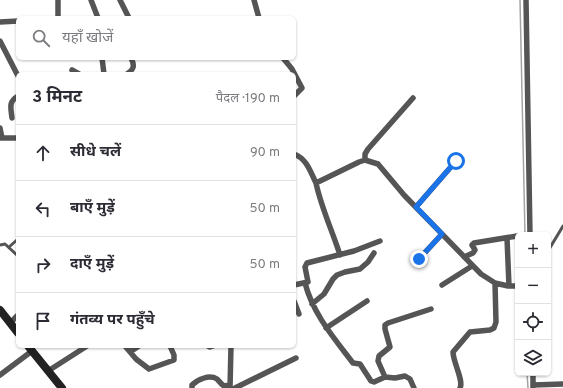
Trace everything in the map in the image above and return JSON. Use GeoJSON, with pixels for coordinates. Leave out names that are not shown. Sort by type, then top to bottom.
{"type":"FeatureCollection","features":[{"type":"Feature","properties":{"kind":"main road"},"geometry":{"type":"LineString","coordinates":[[0,310],[16,330]]}},
{"type":"Feature","properties":{"kind":"main road"},"geometry":{"type":"LineString","coordinates":[[30,349],[62,388]]}},
{"type":"Feature","properties":{"kind":"street"},"geometry":{"type":"LineString","coordinates":[[58,0],[58,16]]}},
{"type":"Feature","properties":{"kind":"street"},"geometry":{"type":"LineString","coordinates":[[91,0],[97,16]]}},
{"type":"Feature","properties":{"kind":"street"},"geometry":{"type":"LineString","coordinates":[[120,0],[129,16]]}},
{"type":"Feature","properties":{"kind":"street"},"geometry":{"type":"LineString","coordinates":[[254,0],[258,16]]}},
{"type":"Feature","properties":{"kind":"street"},"geometry":{"type":"LineString","coordinates":[[526,0],[530,232]]}},
{"type":"Feature","properties":{"kind":"street"},"geometry":{"type":"LineString","coordinates":[[0,22],[16,21]]}},
{"type":"Feature","properties":{"kind":"street"},"geometry":{"type":"LineString","coordinates":[[0,41],[16,72]]}},
{"type":"Feature","properties":{"kind":"street"},"geometry":{"type":"LineString","coordinates":[[102,60],[104,72]]}},
{"type":"Feature","properties":{"kind":"street"},"geometry":{"type":"LineString","coordinates":[[129,72],[134,67],[132,60]]}},
{"type":"Feature","properties":{"kind":"street"},"geometry":{"type":"LineString","coordinates":[[285,60],[294,72]]}},
{"type":"Feature","properties":{"kind":"street"},"geometry":{"type":"LineString","coordinates":[[72,70],[76,72]]}},
{"type":"Feature","properties":{"kind":"street"},"geometry":{"type":"LineString","coordinates":[[296,77],[302,88],[296,94]]}},
{"type":"Feature","properties":{"kind":"street"},"geometry":{"type":"LineString","coordinates":[[12,118],[11,102],[16,97]]}},
{"type":"Feature","properties":{"kind":"street"},"geometry":{"type":"LineString","coordinates":[[365,160],[365,154],[368,149],[413,98]]}},
{"type":"Feature","properties":{"kind":"street"},"geometry":{"type":"LineString","coordinates":[[0,128],[1,138],[16,138]]}},
{"type":"Feature","properties":{"kind":"street"},"geometry":{"type":"LineString","coordinates":[[296,155],[304,160],[316,183],[319,198],[332,228],[340,255]]}},
{"type":"Feature","properties":{"kind":"street"},"geometry":{"type":"LineString","coordinates":[[316,183],[342,169],[365,160],[378,164],[392,182],[472,266],[495,283],[515,286]]}},
{"type":"Feature","properties":{"kind":"street"},"geometry":{"type":"LineString","coordinates":[[416,207],[456,161]]}},
{"type":"Feature","properties":{"kind":"street"},"geometry":{"type":"LineString","coordinates":[[419,259],[442,234]]}},
{"type":"Feature","properties":{"kind":"street"},"geometry":{"type":"LineString","coordinates":[[464,257],[474,252],[472,245],[474,243],[515,236]]}},
{"type":"Feature","properties":{"kind":"street"},"geometry":{"type":"LineString","coordinates":[[507,238],[509,286]]}},
{"type":"Feature","properties":{"kind":"street"},"geometry":{"type":"LineString","coordinates":[[296,285],[304,283],[308,280],[305,267],[307,263],[361,249],[380,241]]}},
{"type":"Feature","properties":{"kind":"street"},"geometry":{"type":"LineString","coordinates":[[312,304],[324,294],[337,275],[360,269],[368,262],[374,253]]}},
{"type":"Feature","properties":{"kind":"street"},"geometry":{"type":"LineString","coordinates":[[442,285],[472,266]]}},
{"type":"Feature","properties":{"kind":"street"},"geometry":{"type":"LineString","coordinates":[[304,283],[312,304],[326,328],[353,362],[360,364],[371,381],[374,382],[385,377],[395,378],[407,376],[414,388]]}},
{"type":"Feature","properties":{"kind":"street"},"geometry":{"type":"LineString","coordinates":[[460,388],[462,384],[456,369],[453,352],[470,332],[490,330],[494,328],[496,322],[495,283]]}},
{"type":"Feature","properties":{"kind":"street"},"geometry":{"type":"LineString","coordinates":[[326,328],[367,301]]}},
{"type":"Feature","properties":{"kind":"street"},"geometry":{"type":"LineString","coordinates":[[296,306],[299,314]]}},
{"type":"Feature","properties":{"kind":"street"},"geometry":{"type":"LineString","coordinates":[[385,377],[378,361],[379,356],[390,347],[385,329],[386,324],[431,309]]}},
{"type":"Feature","properties":{"kind":"street"},"geometry":{"type":"LineString","coordinates":[[10,323],[16,317]]}},
{"type":"Feature","properties":{"kind":"street"},"geometry":{"type":"LineString","coordinates":[[48,371],[84,348]]}},
{"type":"Feature","properties":{"kind":"street"},"geometry":{"type":"LineString","coordinates":[[127,348],[146,368],[151,369],[174,360],[174,355],[171,348]]}},
{"type":"Feature","properties":{"kind":"street"},"geometry":{"type":"LineString","coordinates":[[130,352],[136,348]]}},
{"type":"Feature","properties":{"kind":"street"},"geometry":{"type":"LineString","coordinates":[[231,348],[232,387]]}},
{"type":"Feature","properties":{"kind":"street"},"geometry":{"type":"LineString","coordinates":[[0,375],[30,349]]}},
{"type":"Feature","properties":{"kind":"street"},"geometry":{"type":"LineString","coordinates":[[192,388],[194,383],[208,377],[216,378],[224,386],[232,387],[296,358]]}},
{"type":"Feature","properties":{"kind":"street"},"geometry":{"type":"LineString","coordinates":[[533,386],[563,384]]}},
{"type":"Feature","properties":{"kind":"lane"},"geometry":{"type":"LineString","coordinates":[[551,246],[563,226]]}},
{"type":"Feature","properties":{"kind":"lane"},"geometry":{"type":"LineString","coordinates":[[9,247],[16,241]]}},
{"type":"Feature","properties":{"kind":"lane"},"geometry":{"type":"LineString","coordinates":[[0,245],[5,244],[16,254]]}},
{"type":"Feature","properties":{"kind":"waterway"},"geometry":{"type":"LineString","coordinates":[[520,0],[525,232]]}},
{"type":"Feature","properties":{"kind":"waterway"},"geometry":{"type":"LineString","coordinates":[[527,376],[528,388]]}},
{"type":"Feature","properties":{"kind":"route"},"geometry":{"type":"LineString","coordinates":[[419,259],[442,234],[416,207],[456,161]]}}]}
